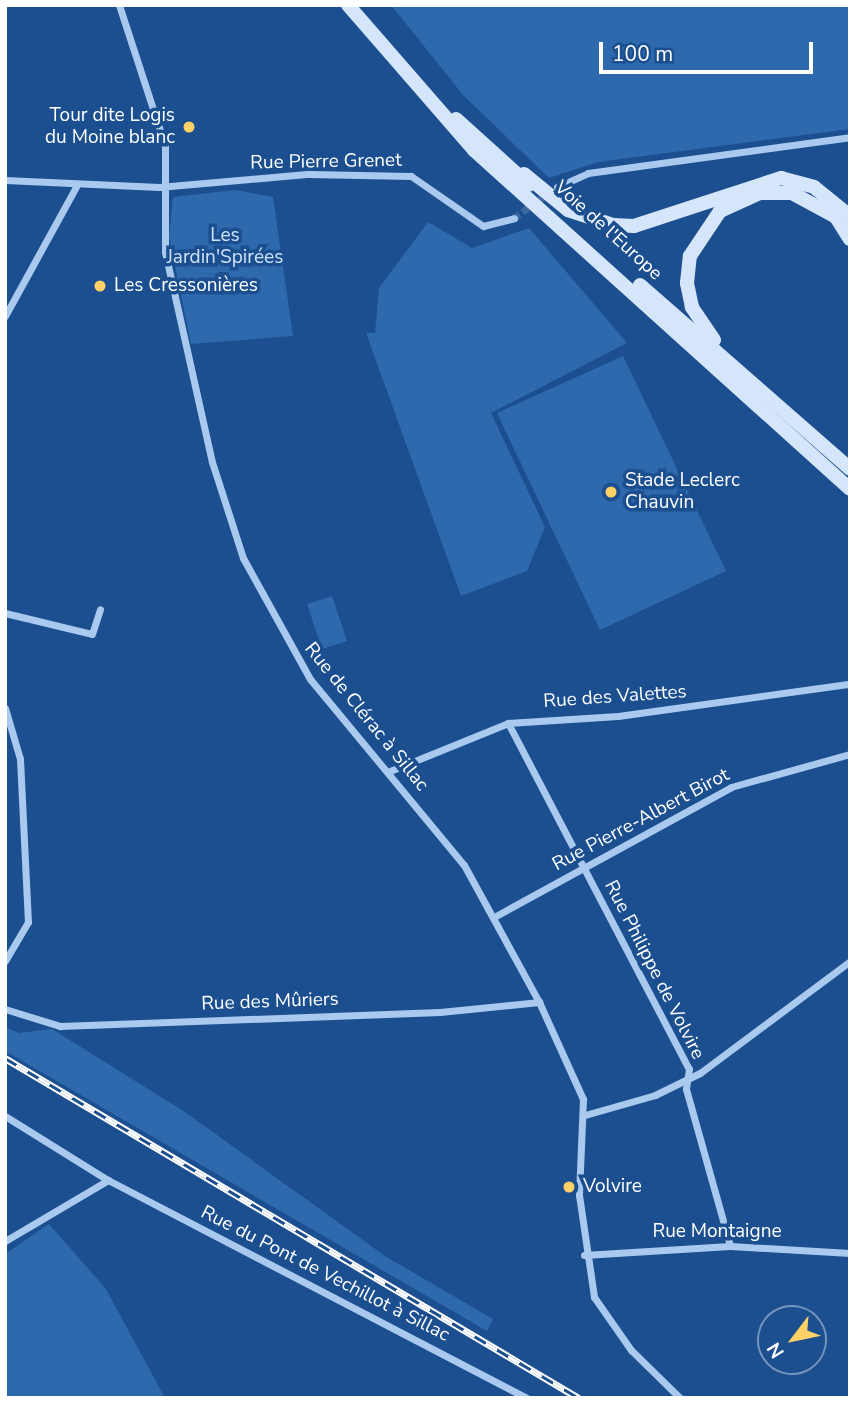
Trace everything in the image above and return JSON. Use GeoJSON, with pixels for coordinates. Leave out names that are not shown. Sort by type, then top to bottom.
{"type":"FeatureCollection","features":[{"type":"Feature","properties":{"kind":"main road"},"geometry":{"type":"LineString","coordinates":[[348,5],[474,150],[770,405]]}},
{"type":"Feature","properties":{"kind":"main road","name":"Voie de l'Europe"},"geometry":{"type":"LineString","coordinates":[[358,5],[440,104],[850,481]]}},
{"type":"Feature","properties":{"kind":"main road"},"geometry":{"type":"LineString","coordinates":[[440,104],[587,219],[634,226],[781,178],[814,187],[850,216]]}},
{"type":"Feature","properties":{"kind":"main road"},"geometry":{"type":"LineString","coordinates":[[850,239],[836,217],[808,199],[760,193],[720,211],[690,256],[687,283],[699,322],[770,405],[850,489]]}},
{"type":"Feature","properties":{"kind":"main road","name":"Voie de l'Europe"},"geometry":{"type":"LineString","coordinates":[[770,405],[850,469]]}},
{"type":"Feature","properties":{"kind":"street","name":"Rue de Clérac à Sillac"},"geometry":{"type":"LineString","coordinates":[[119,5],[165,146],[165,252],[233,532],[292,654],[464,865],[540,1002],[579,1083],[585,1115],[579,1195],[584,1255],[608,1320],[654,1376],[681,1398]]}},
{"type":"Feature","properties":{"kind":"street"},"geometry":{"type":"LineString","coordinates":[[557,187],[589,173],[850,136]]}},
{"type":"Feature","properties":{"kind":"street","name":"Rue Pierre Grenet"},"geometry":{"type":"LineString","coordinates":[[5,180],[76,187],[164,186],[309,174],[411,176],[484,226],[514,218]]}},
{"type":"Feature","properties":{"kind":"street"},"geometry":{"type":"LineString","coordinates":[[5,316],[76,187]]}},
{"type":"Feature","properties":{"kind":"street"},"geometry":{"type":"LineString","coordinates":[[5,613],[92,634],[100,609]]}},
{"type":"Feature","properties":{"kind":"street","name":"Rue des Valettes"},"geometry":{"type":"LineString","coordinates":[[390,771],[508,723],[632,715],[850,684]]}},
{"type":"Feature","properties":{"kind":"street"},"geometry":{"type":"LineString","coordinates":[[5,708],[20,759],[28,922],[5,961]]}},
{"type":"Feature","properties":{"kind":"street","name":"Rue Philippe de Volvire"},"geometry":{"type":"LineString","coordinates":[[508,723],[689,1069],[688,1080],[730,1246]]}},
{"type":"Feature","properties":{"kind":"street","name":"Rue Pierre-Albert Birot"},"geometry":{"type":"LineString","coordinates":[[494,917],[732,787],[850,754]]}},
{"type":"Feature","properties":{"kind":"street"},"geometry":{"type":"LineString","coordinates":[[585,1115],[688,1080],[850,961]]}},
{"type":"Feature","properties":{"kind":"street","name":"Rue des Mûriers"},"geometry":{"type":"LineString","coordinates":[[5,1009],[60,1026],[440,1012],[540,1002]]}},
{"type":"Feature","properties":{"kind":"street","name":"Rue du Pont de Vechillot à Sillac"},"geometry":{"type":"LineString","coordinates":[[5,1115],[108,1180],[527,1398]]}},
{"type":"Feature","properties":{"kind":"street"},"geometry":{"type":"LineString","coordinates":[[5,1241],[108,1180]]}},
{"type":"Feature","properties":{"kind":"street","name":"Rue Montaigne"},"geometry":{"type":"LineString","coordinates":[[584,1255],[730,1246],[850,1253]]}},
{"type":"Feature","properties":{"kind":"green space"},"geometry":{"type":"Polygon","coordinates":[[[391,5],[850,5],[850,129],[598,162],[549,178],[463,95],[391,5]]]}},
{"type":"Feature","properties":{"kind":"green space","name":"Les Jardin'Spirées"},"geometry":{"type":"Polygon","coordinates":[[[235,190],[273,197],[293,336],[191,344],[169,236],[173,197],[235,190]]]}},
{"type":"Feature","properties":{"kind":"green space"},"geometry":{"type":"Polygon","coordinates":[[[428,222],[472,248],[529,228],[627,343],[491,413],[545,527],[527,571],[461,596],[366,333],[375,333],[379,288],[428,222]]]}},
{"type":"Feature","properties":{"kind":"green space","name":"Stade Leclerc Chauvin"},"geometry":{"type":"Polygon","coordinates":[[[623,356],[726,571],[600,630],[497,413],[623,356]]]}},
{"type":"Feature","properties":{"kind":"green space"},"geometry":{"type":"Polygon","coordinates":[[[332,596],[347,641],[322,649],[307,604],[332,596]]]}},
{"type":"Feature","properties":{"kind":"green space"},"geometry":{"type":"Polygon","coordinates":[[[5,1027],[19,1033],[52,1029],[185,1112],[385,1256],[493,1319],[487,1331],[5,1051],[5,1027]]]}},
{"type":"Feature","properties":{"kind":"green space"},"geometry":{"type":"Polygon","coordinates":[[[49,1224],[106,1289],[165,1398],[5,1398],[5,1254],[49,1224]]]}},
{"type":"Feature","properties":{"kind":"tunnel"},"geometry":{"type":"LineString","coordinates":[[514,218],[547,194]]}},
{"type":"Feature","properties":{"kind":"railway"},"geometry":{"type":"LineString","coordinates":[[5,1058],[579,1398]]}},
{"type":"Feature","properties":{"kind":"place","name":"Tour dite Logis du Moine blanc"},"geometry":{"type":"Point","coordinates":[189,127]}},
{"type":"Feature","properties":{"kind":"place","name":"Les Cressonières"},"geometry":{"type":"Point","coordinates":[100,286]}},
{"type":"Feature","properties":{"kind":"place","name":"Stade Leclerc Chauvin"},"geometry":{"type":"Point","coordinates":[611,492]}},
{"type":"Feature","properties":{"kind":"place","name":"Volvire"},"geometry":{"type":"Point","coordinates":[569,1187]}}]}
